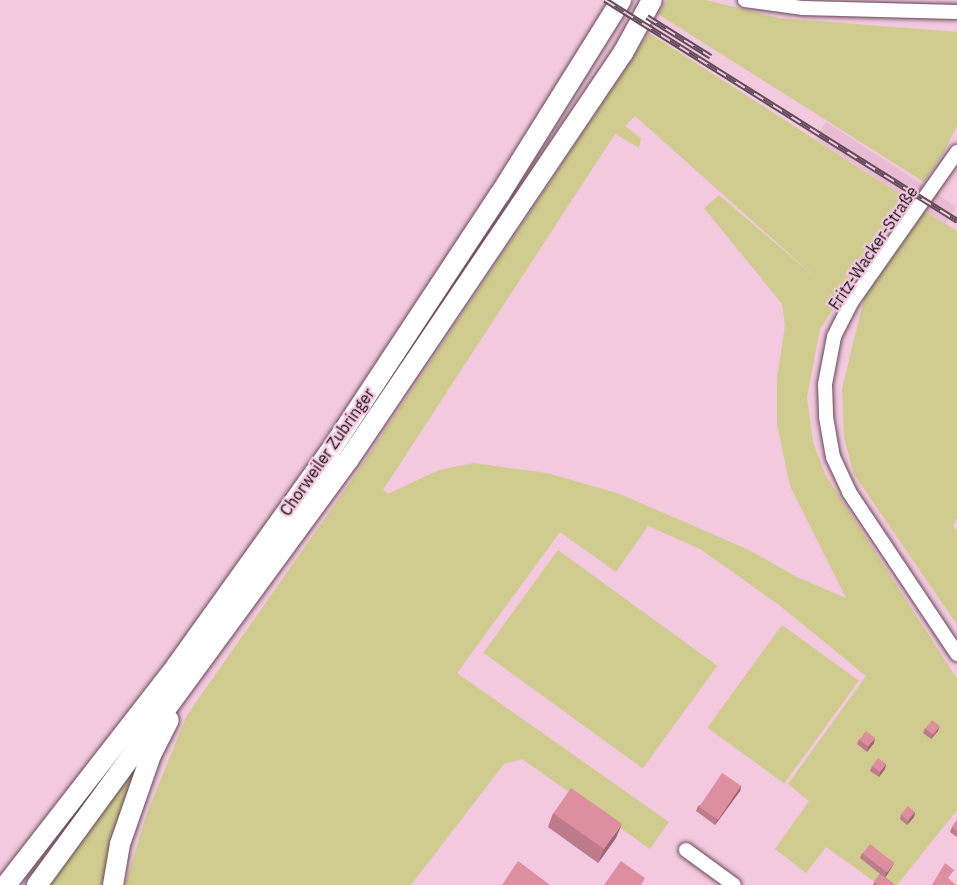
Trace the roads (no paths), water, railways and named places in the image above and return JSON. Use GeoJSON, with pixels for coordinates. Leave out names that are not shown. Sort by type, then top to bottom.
{"type":"FeatureCollection","features":[{"type":"Feature","properties":{"kind":"highway","name":"Chorweiler Zubringer"},"geometry":{"type":"LineString","coordinates":[[6,885],[177,665],[329,453],[500,194],[621,0]]}},
{"type":"Feature","properties":{"kind":"highway","name":"Chorweiler Zubringer"},"geometry":{"type":"LineString","coordinates":[[37,885],[349,459],[624,53],[652,0]]}},
{"type":"Feature","properties":{"kind":"highway","name":"Chorweiler Zubringer"},"geometry":{"type":"LineString","coordinates":[[113,885],[120,844],[152,755],[191,677]]}},
{"type":"Feature","properties":{"kind":"street"},"geometry":{"type":"LineString","coordinates":[[745,0],[803,8],[957,12]]}},
{"type":"Feature","properties":{"kind":"street","name":"Fritz-Wacker-Straße"},"geometry":{"type":"LineString","coordinates":[[957,152],[852,303],[834,337],[825,384],[826,417],[834,457],[849,492],[957,654]]}},
{"type":"Feature","properties":{"kind":"street"},"geometry":{"type":"LineString","coordinates":[[686,850],[734,885]]}},
{"type":"Feature","properties":{"kind":"railway"},"geometry":{"type":"LineString","coordinates":[[605,0],[957,221]]}},
{"type":"Feature","properties":{"kind":"railway"},"geometry":{"type":"LineString","coordinates":[[647,17],[711,57]]}}]}
